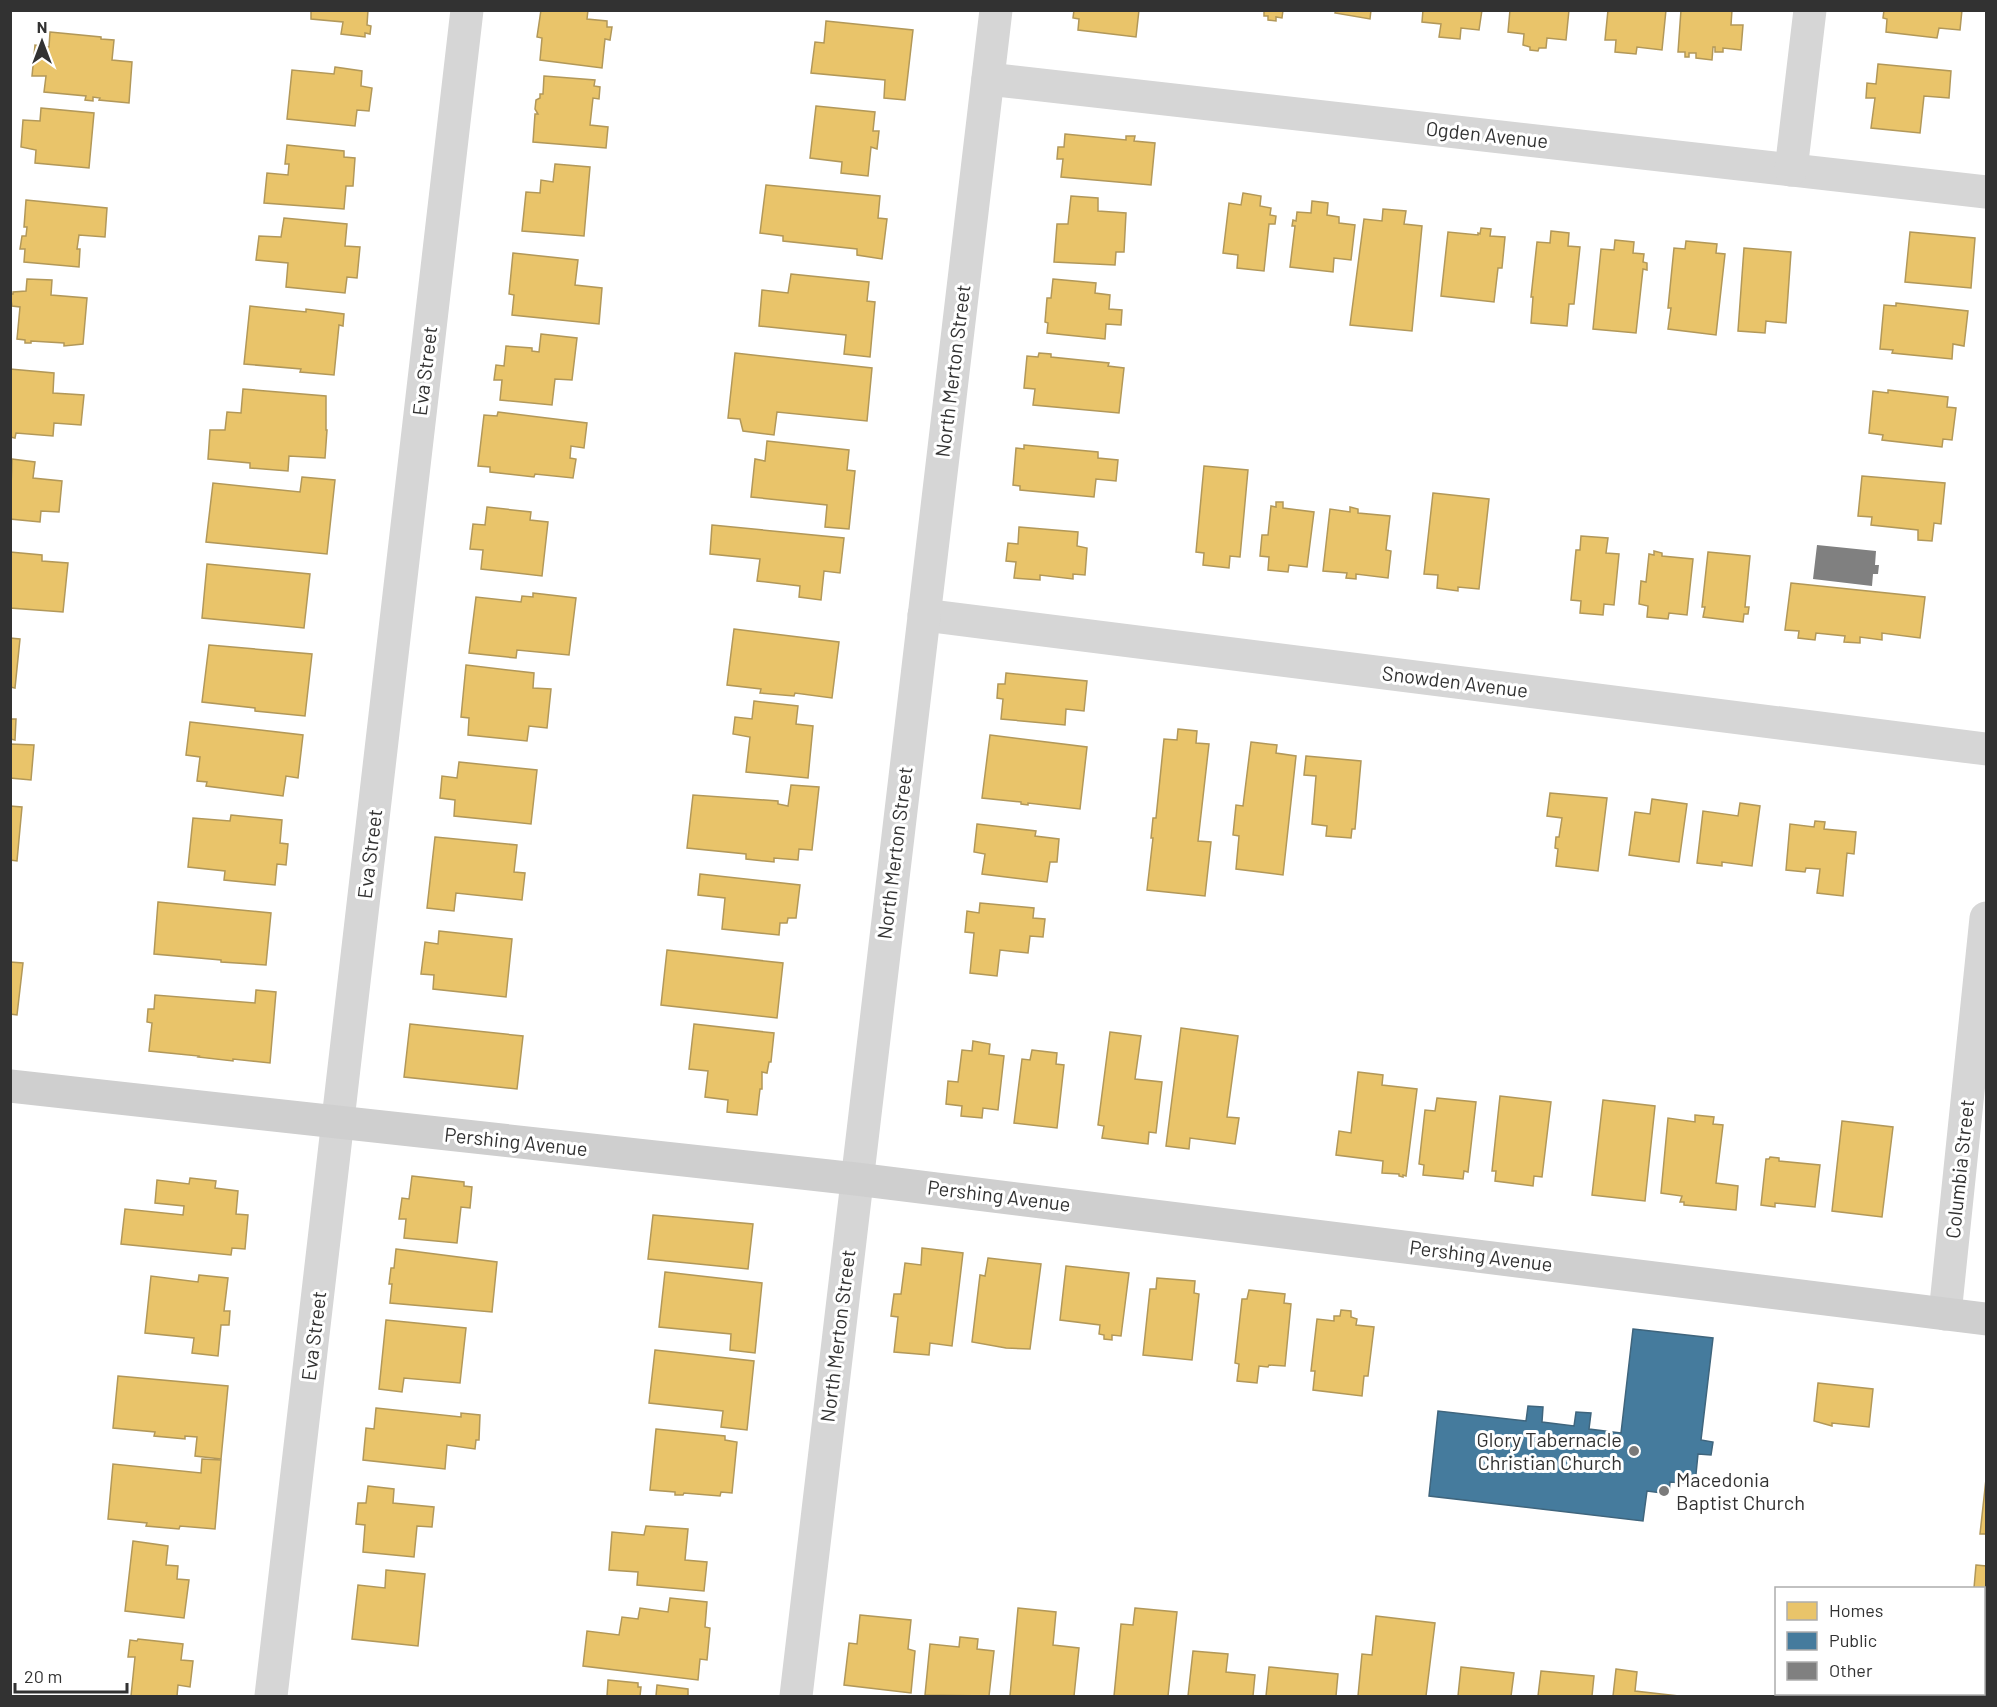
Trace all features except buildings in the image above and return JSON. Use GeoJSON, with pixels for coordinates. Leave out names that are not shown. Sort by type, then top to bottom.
{"type":"FeatureCollection","features":[{"type":"Feature","properties":{"kind":"street","name":"Eva Street"},"geometry":{"type":"LineString","coordinates":[[271,1696],[467,10]]}},
{"type":"Feature","properties":{"kind":"street","name":"North Merton Street"},"geometry":{"type":"LineString","coordinates":[[796,1696],[996,10]]}},
{"type":"Feature","properties":{"kind":"street"},"geometry":{"type":"LineString","coordinates":[[1791,170],[1810,10]]}},
{"type":"Feature","properties":{"kind":"street","name":"Ogden Avenue"},"geometry":{"type":"LineString","coordinates":[[988,79],[1986,192]]}},
{"type":"Feature","properties":{"kind":"street","name":"Snowden Avenue"},"geometry":{"type":"LineString","coordinates":[[924,615],[1986,749]]}},
{"type":"Feature","properties":{"kind":"street","name":"Columbia Street"},"geometry":{"type":"LineString","coordinates":[[1945,1314],[1986,918]]}},
{"type":"Feature","properties":{"kind":"street","name":"Pershing Avenue"},"geometry":{"type":"LineString","coordinates":[[10,1086],[856,1179],[1986,1319]]}},
{"type":"Feature","properties":{"kind":"place","name":"Glory Tabernacle Christian Church"},"geometry":{"type":"Point","coordinates":[1634,1451]}},
{"type":"Feature","properties":{"kind":"place","name":"Macedonia Baptist Church"},"geometry":{"type":"Point","coordinates":[1664,1491]}}]}
